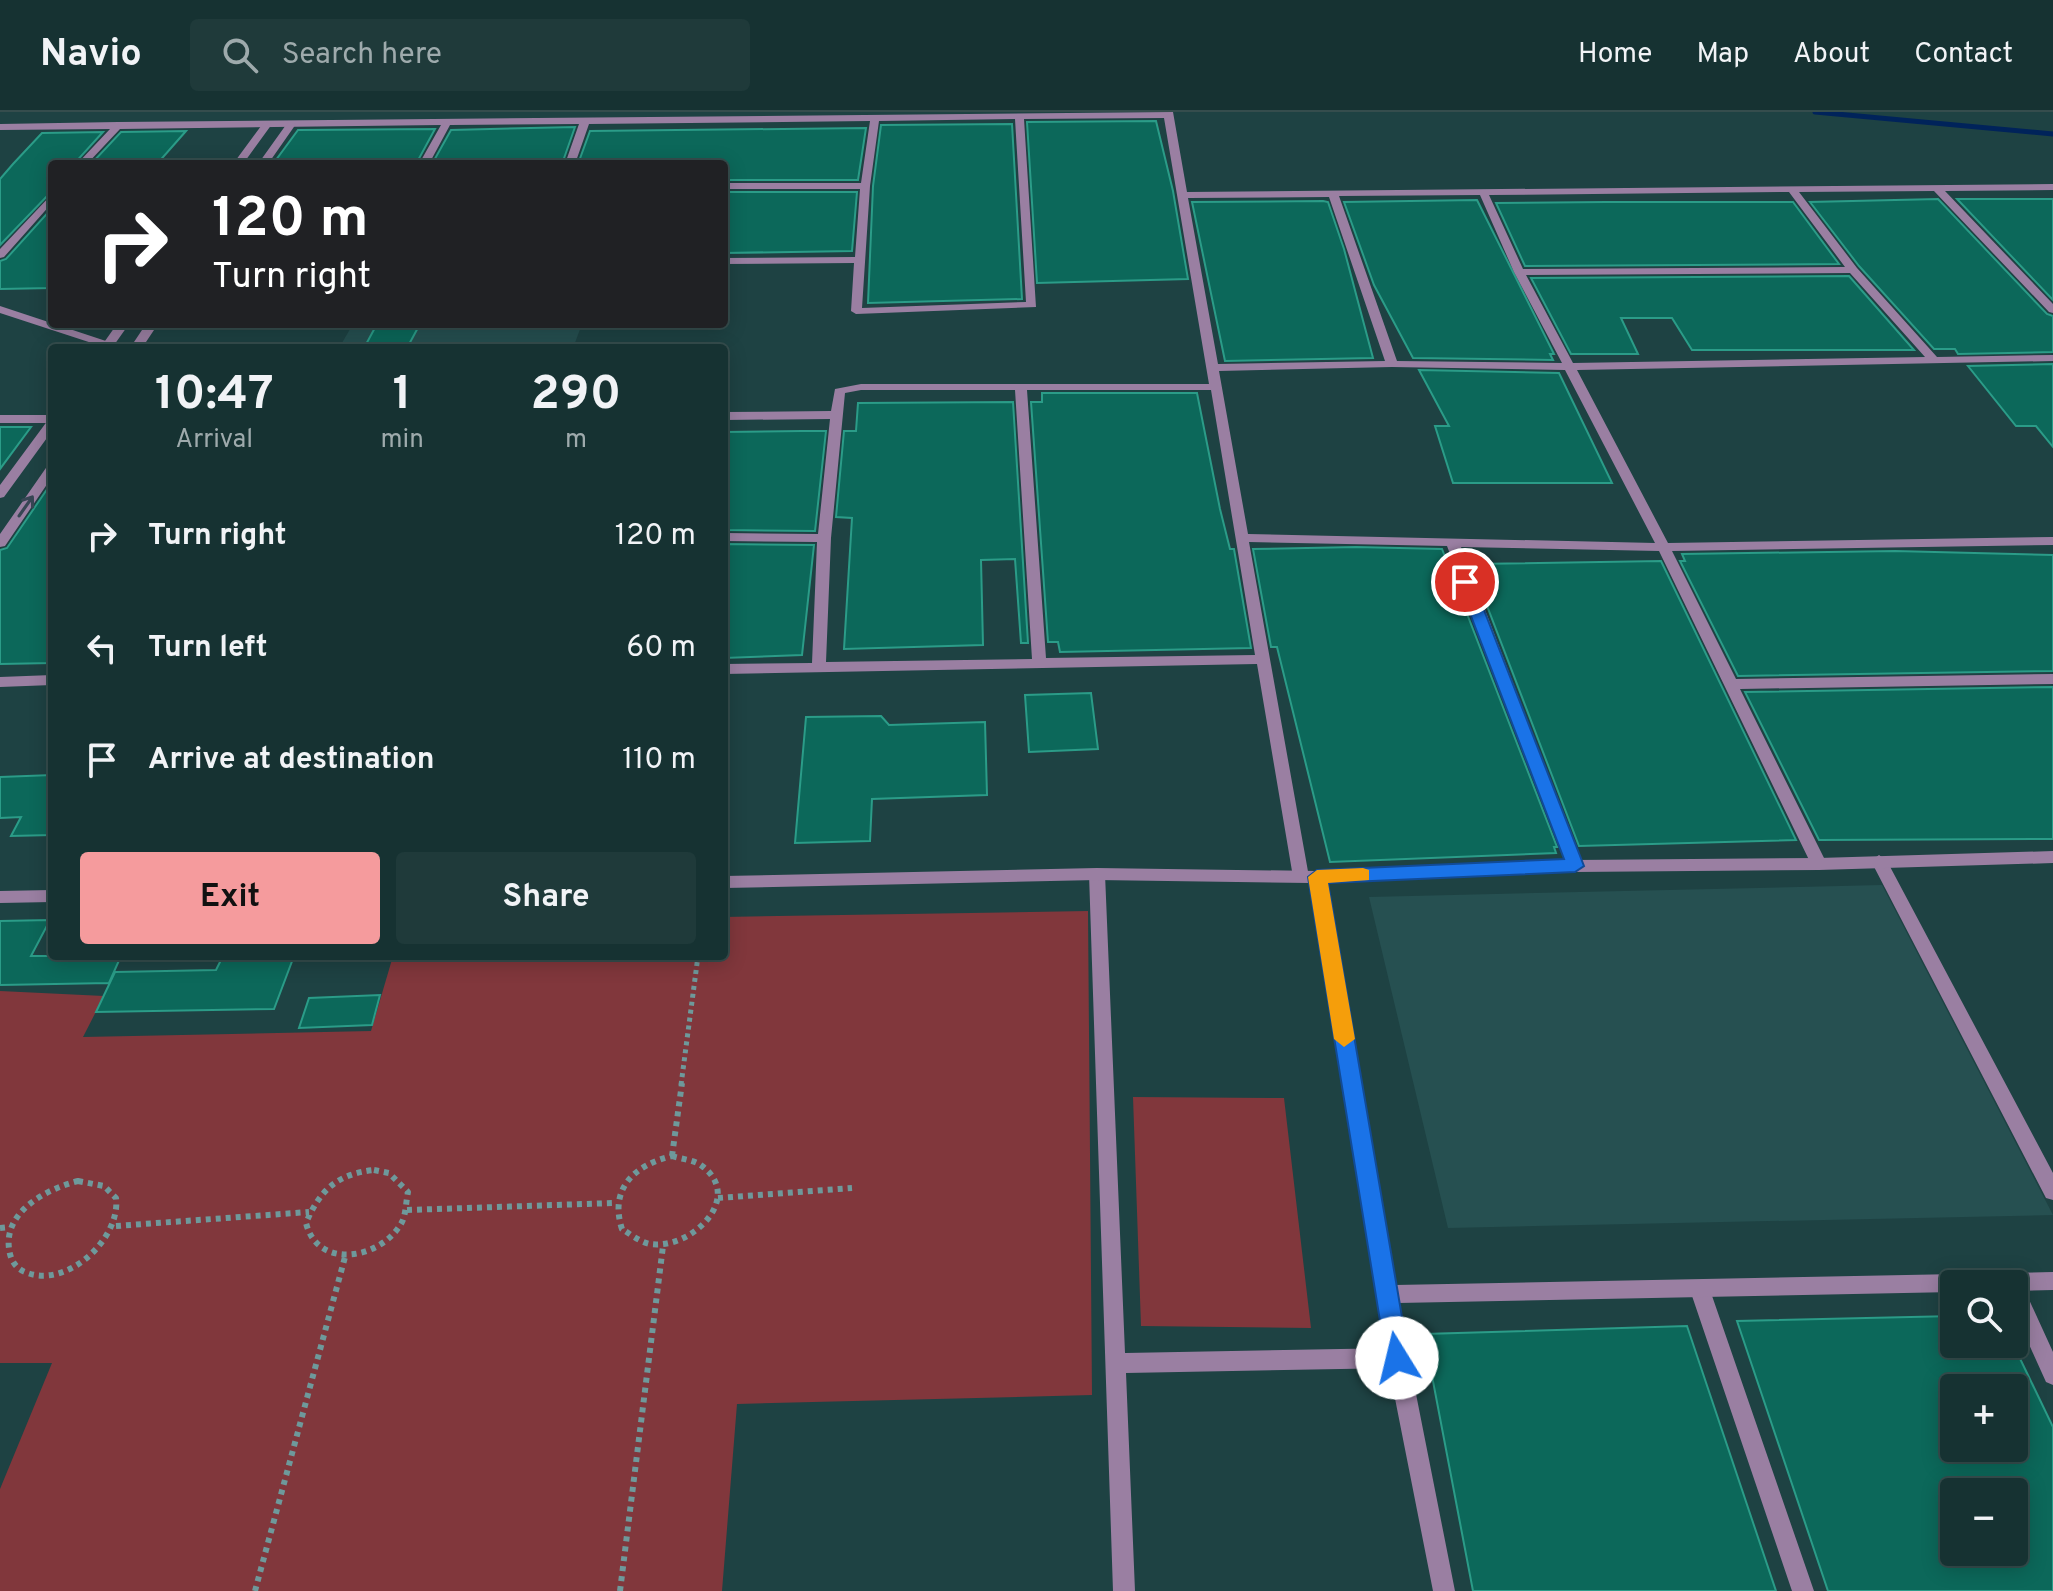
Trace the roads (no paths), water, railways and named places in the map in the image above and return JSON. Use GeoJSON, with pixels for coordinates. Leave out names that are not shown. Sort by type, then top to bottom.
{"type":"FeatureCollection","features":[{"type":"Feature","properties":{"kind":"street"},"geometry":{"type":"LineString","coordinates":[[0,127],[875,119],[1168,113],[1263,659],[1309,877],[1397,1358],[1444,1591]]}},
{"type":"Feature","properties":{"kind":"street"},"geometry":{"type":"LineString","coordinates":[[875,119],[865,186],[856,311],[1032,305],[1019,117]]}},
{"type":"Feature","properties":{"kind":"street"},"geometry":{"type":"LineString","coordinates":[[571,160],[585,121]]}},
{"type":"Feature","properties":{"kind":"street"},"geometry":{"type":"LineString","coordinates":[[426,160],[447,122]]}},
{"type":"Feature","properties":{"kind":"street"},"geometry":{"type":"LineString","coordinates":[[241,160],[267,124]]}},
{"type":"Feature","properties":{"kind":"street"},"geometry":{"type":"LineString","coordinates":[[266,160],[291,124]]}},
{"type":"Feature","properties":{"kind":"street"},"geometry":{"type":"LineString","coordinates":[[86,160],[118,125]]}},
{"type":"Feature","properties":{"kind":"street"},"geometry":{"type":"LineString","coordinates":[[728,186],[865,186]]}},
{"type":"Feature","properties":{"kind":"street"},"geometry":{"type":"LineString","coordinates":[[1936,187],[2053,310]]}},
{"type":"Feature","properties":{"kind":"street"},"geometry":{"type":"LineString","coordinates":[[1182,195],[2053,187]]}},
{"type":"Feature","properties":{"kind":"street"},"geometry":{"type":"LineString","coordinates":[[1791,189],[1853,270],[1932,358]]}},
{"type":"Feature","properties":{"kind":"street"},"geometry":{"type":"LineString","coordinates":[[1333,194],[1392,364]]}},
{"type":"Feature","properties":{"kind":"street"},"geometry":{"type":"LineString","coordinates":[[1484,194],[1519,272],[1664,547],[1819,864]]}},
{"type":"Feature","properties":{"kind":"street"},"geometry":{"type":"LineString","coordinates":[[0,255],[48,201]]}},
{"type":"Feature","properties":{"kind":"street"},"geometry":{"type":"LineString","coordinates":[[728,261],[859,260]]}},
{"type":"Feature","properties":{"kind":"street"},"geometry":{"type":"LineString","coordinates":[[1519,272],[1853,270]]}},
{"type":"Feature","properties":{"kind":"street"},"geometry":{"type":"LineString","coordinates":[[0,309],[48,326]]}},
{"type":"Feature","properties":{"kind":"street"},"geometry":{"type":"LineString","coordinates":[[54,328],[99,344]]}},
{"type":"Feature","properties":{"kind":"street"},"geometry":{"type":"LineString","coordinates":[[1212,368],[1392,364],[1568,367],[2053,358]]}},
{"type":"Feature","properties":{"kind":"street"},"geometry":{"type":"LineString","coordinates":[[1021,386],[1039,663]]}},
{"type":"Feature","properties":{"kind":"street"},"geometry":{"type":"LineString","coordinates":[[819,667],[824,538],[839,391],[861,387],[1216,387]]}},
{"type":"Feature","properties":{"kind":"street"},"geometry":{"type":"LineString","coordinates":[[728,416],[837,415]]}},
{"type":"Feature","properties":{"kind":"street"},"geometry":{"type":"LineString","coordinates":[[0,419],[48,421]]}},
{"type":"Feature","properties":{"kind":"street"},"geometry":{"type":"LineString","coordinates":[[0,494],[48,427]]}},
{"type":"Feature","properties":{"kind":"street"},"geometry":{"type":"LineString","coordinates":[[0,543],[48,474]]}},
{"type":"Feature","properties":{"kind":"street"},"geometry":{"type":"LineString","coordinates":[[728,537],[824,538]]}},
{"type":"Feature","properties":{"kind":"street"},"geometry":{"type":"LineString","coordinates":[[1242,538],[1664,547],[2053,541]]}},
{"type":"Feature","properties":{"kind":"street"},"geometry":{"type":"LineString","coordinates":[[1452,541],[1575,866]]}},
{"type":"Feature","properties":{"kind":"street"},"geometry":{"type":"LineString","coordinates":[[728,669],[1263,659]]}},
{"type":"Feature","properties":{"kind":"street"},"geometry":{"type":"LineString","coordinates":[[1729,684],[2053,679]]}},
{"type":"Feature","properties":{"kind":"street"},"geometry":{"type":"LineString","coordinates":[[0,682],[48,680]]}},
{"type":"Feature","properties":{"kind":"street"},"geometry":{"type":"LineString","coordinates":[[728,882],[1097,874],[1309,877],[1575,866],[1819,864],[2053,857]]}},
{"type":"Feature","properties":{"kind":"street"},"geometry":{"type":"LineString","coordinates":[[1879,861],[2053,1192]]}},
{"type":"Feature","properties":{"kind":"street"},"geometry":{"type":"LineString","coordinates":[[1097,874],[1124,1591]]}},
{"type":"Feature","properties":{"kind":"street"},"geometry":{"type":"LineString","coordinates":[[0,897],[48,896]]}},
{"type":"Feature","properties":{"kind":"street"},"geometry":{"type":"LineString","coordinates":[[2028,1283],[2053,1281]]}},
{"type":"Feature","properties":{"kind":"street"},"geometry":{"type":"LineString","coordinates":[[1387,1294],[1940,1286]]}},
{"type":"Feature","properties":{"kind":"street"},"geometry":{"type":"LineString","coordinates":[[1700,1290],[1803,1591]]}},
{"type":"Feature","properties":{"kind":"street"},"geometry":{"type":"LineString","coordinates":[[2028,1320],[2053,1375]]}},
{"type":"Feature","properties":{"kind":"street"},"geometry":{"type":"LineString","coordinates":[[1116,1363],[1397,1358]]}},
{"type":"Feature","properties":{"kind":"waterway"},"geometry":{"type":"LineString","coordinates":[[1815,112],[2053,134]]}}]}
